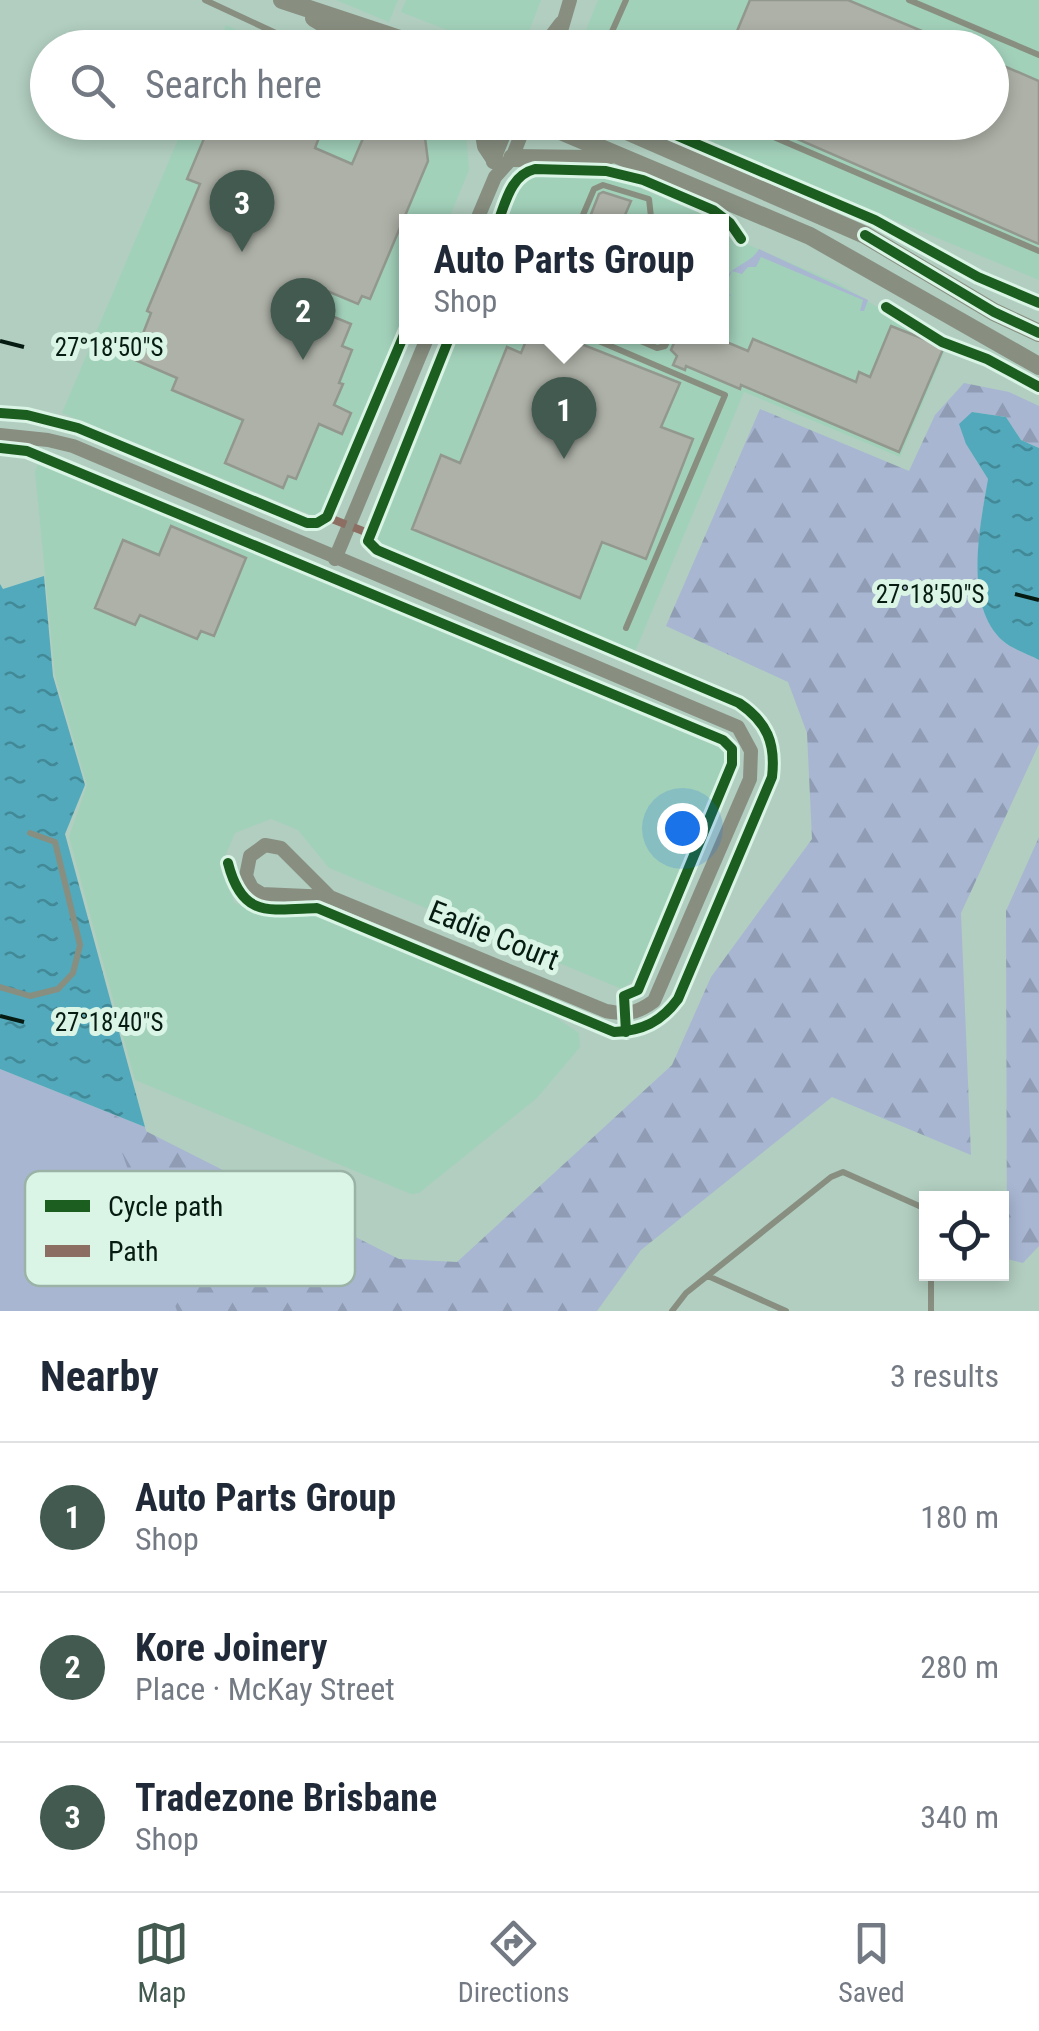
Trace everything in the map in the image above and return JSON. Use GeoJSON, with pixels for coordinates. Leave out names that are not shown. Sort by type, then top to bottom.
{"type":"FeatureCollection","features":[{"type":"Feature","properties":{"kind":"street"},"geometry":{"type":"LineString","coordinates":[[283,0],[334,30]]}},
{"type":"Feature","properties":{"kind":"street"},"geometry":{"type":"LineString","coordinates":[[283,0],[373,30]]}},
{"type":"Feature","properties":{"kind":"street"},"geometry":{"type":"LineString","coordinates":[[560,30],[570,0]]}},
{"type":"Feature","properties":{"kind":"street"},"geometry":{"type":"LineString","coordinates":[[556,30],[561,23]]}},
{"type":"Feature","properties":{"kind":"street"},"geometry":{"type":"LineString","coordinates":[[485,140],[500,165]]}},
{"type":"Feature","properties":{"kind":"street"},"geometry":{"type":"LineString","coordinates":[[500,165],[505,140]]}},
{"type":"Feature","properties":{"kind":"street"},"geometry":{"type":"LineString","coordinates":[[479,214],[515,140]]}},
{"type":"Feature","properties":{"kind":"street"},"geometry":{"type":"LineString","coordinates":[[581,140],[810,236],[1039,366]]}},
{"type":"Feature","properties":{"kind":"street"},"geometry":{"type":"LineString","coordinates":[[647,140],[865,235],[994,312],[1039,333]]}},
{"type":"Feature","properties":{"kind":"street"},"geometry":{"type":"LineString","coordinates":[[500,165],[594,159],[614,154]]}},
{"type":"Feature","properties":{"kind":"street"},"geometry":{"type":"LineString","coordinates":[[0,434],[72,446],[335,559],[425,344]]}},
{"type":"Feature","properties":{"kind":"street","name":"Eadie Court"},"geometry":{"type":"LineString","coordinates":[[330,897],[281,848],[264,844],[247,863],[249,883],[262,894],[330,897],[606,1010],[626,1015],[638,1012],[654,1000],[750,779],[751,751],[738,727],[335,559]]}},
{"type":"Feature","properties":{"kind":"lane"},"geometry":{"type":"LineString","coordinates":[[205,0],[269,30]]}},
{"type":"Feature","properties":{"kind":"lane"},"geometry":{"type":"LineString","coordinates":[[613,30],[626,0]]}},
{"type":"Feature","properties":{"kind":"lane"},"geometry":{"type":"LineString","coordinates":[[909,0],[979,30]]}},
{"type":"Feature","properties":{"kind":"lane"},"geometry":{"type":"LineString","coordinates":[[1009,43],[1039,56]]}},
{"type":"Feature","properties":{"kind":"lane"},"geometry":{"type":"LineString","coordinates":[[781,140],[1039,251]]}},
{"type":"Feature","properties":{"kind":"lane"},"geometry":{"type":"LineString","coordinates":[[583,214],[594,189],[601,185],[649,199],[651,214]]}},
{"type":"Feature","properties":{"kind":"lane"},"geometry":{"type":"LineString","coordinates":[[606,344],[725,394],[626,628]]}},
{"type":"Feature","properties":{"kind":"lane"},"geometry":{"type":"LineString","coordinates":[[0,987],[30,996],[58,989],[73,974],[80,945],[55,842],[30,832]]}},
{"type":"Feature","properties":{"kind":"lane"},"geometry":{"type":"LineString","coordinates":[[672,1311],[686,1293],[831,1177],[844,1172],[919,1207]]}},
{"type":"Feature","properties":{"kind":"lane"},"geometry":{"type":"LineString","coordinates":[[708,1276],[786,1311]]}},
{"type":"Feature","properties":{"kind":"lane"},"geometry":{"type":"LineString","coordinates":[[931,1281],[931,1311]]}},
{"type":"Feature","properties":{"kind":"shaded area"},"geometry":{"type":"Polygon","coordinates":[[[336,0],[398,0],[389,22],[336,0]]]}},
{"type":"Feature","properties":{"kind":"shaded area"},"geometry":{"type":"Polygon","coordinates":[[[406,0],[541,0],[529,30],[447,30],[401,12],[406,0]]]}},
{"type":"Feature","properties":{"kind":"shaded area"},"geometry":{"type":"Polygon","coordinates":[[[598,0],[1039,0],[1039,280],[700,140],[1009,140],[1009,30],[586,30],[598,0]]]}},
{"type":"Feature","properties":{"kind":"shaded area"},"geometry":{"type":"Polygon","coordinates":[[[178,140],[466,140],[469,170],[451,214],[399,214],[399,336],[328,506],[314,516],[62,413],[178,140]]]}},
{"type":"Feature","properties":{"kind":"shaded area"},"geometry":{"type":"Polygon","coordinates":[[[531,174],[613,177],[701,214],[504,214],[519,179],[531,174]]]}},
{"type":"Feature","properties":{"kind":"shaded area"},"geometry":{"type":"Polygon","coordinates":[[[729,231],[735,239],[839,284],[946,348],[900,457],[744,392],[634,654],[377,543],[375,526],[452,344],[729,344],[729,231]]]}},
{"type":"Feature","properties":{"kind":"shaded area"},"geometry":{"type":"Polygon","coordinates":[[[40,459],[723,749],[725,766],[636,978],[622,989],[329,868],[298,830],[271,819],[235,833],[220,868],[235,903],[263,915],[311,911],[542,1008],[579,1033],[580,1047],[537,1098],[419,1193],[411,1194],[135,1080],[69,837],[87,785],[55,675],[35,472],[40,459]]]}},
{"type":"Feature","properties":{"kind":"green space"},"geometry":{"type":"Polygon","coordinates":[[[759,249],[868,300],[864,311],[860,311],[863,300],[761,257],[756,267],[748,267],[742,274],[732,271],[759,249]]]}},
{"type":"Feature","properties":{"kind":"green space"},"geometry":{"type":"Polygon","coordinates":[[[964,383],[1009,392],[1039,406],[1039,448],[1021,440],[1006,417],[972,412],[966,444],[988,479],[978,564],[983,607],[1003,641],[1039,660],[1039,744],[961,913],[971,1155],[832,1097],[641,1250],[597,1311],[177,1311],[168,1286],[355,1286],[355,1237],[399,1259],[457,1262],[672,1065],[711,977],[812,839],[807,733],[788,682],[666,626],[760,409],[909,471],[935,415],[964,383]]]}},
{"type":"Feature","properties":{"kind":"green space"},"geometry":{"type":"Polygon","coordinates":[[[1039,837],[1039,1246],[1023,1263],[1009,1260],[1006,911],[1039,837]]]}},
{"type":"Feature","properties":{"kind":"green space"},"geometry":{"type":"Polygon","coordinates":[[[0,1069],[145,1127],[156,1171],[25,1171],[25,1286],[185,1286],[191,1311],[0,1311],[0,1069]]]}},
{"type":"Feature","properties":{"kind":"green space"},"geometry":{"type":"Polygon","coordinates":[[[108,1112],[225,1171],[128,1171],[108,1112]]]}},
{"type":"Feature","properties":{"kind":"water"},"geometry":{"type":"Polygon","coordinates":[[[972,412],[1006,417],[1021,440],[1039,448],[1039,660],[1003,641],[983,607],[978,564],[988,479],[966,444],[959,424],[972,412]]]}},
{"type":"Feature","properties":{"kind":"water"},"geometry":{"type":"Polygon","coordinates":[[[44,576],[53,676],[85,785],[65,834],[145,1127],[0,1069],[0,584],[3,589],[44,576]]]}},
{"type":"Feature","properties":{"kind":"building"},"geometry":{"type":"Polygon","coordinates":[[[750,0],[848,0],[919,30],[738,30],[750,0]]]}},
{"type":"Feature","properties":{"kind":"building"},"geometry":{"type":"Polygon","coordinates":[[[1009,68],[1039,81],[1039,244],[799,140],[1009,140],[1009,68]]]}},
{"type":"Feature","properties":{"kind":"building"},"geometry":{"type":"Polygon","coordinates":[[[203,140],[318,140],[315,148],[352,164],[362,140],[425,140],[428,161],[406,214],[399,214],[399,230],[370,299],[362,296],[358,304],[301,280],[293,300],[351,324],[342,346],[352,350],[334,405],[351,413],[342,434],[319,424],[296,479],[288,476],[283,488],[225,463],[243,420],[172,390],[177,378],[133,359],[151,313],[147,311],[200,184],[187,179],[203,140]]]}},
{"type":"Feature","properties":{"kind":"building"},"geometry":{"type":"Polygon","coordinates":[[[599,194],[631,201],[625,214],[591,214],[599,194]]]}},
{"type":"Feature","properties":{"kind":"building"},"geometry":{"type":"Polygon","coordinates":[[[891,326],[944,347],[899,452],[741,385],[740,389],[686,366],[685,370],[673,365],[677,356],[671,350],[674,344],[729,343],[748,351],[753,339],[856,382],[859,372],[870,377],[891,326]]]}},
{"type":"Feature","properties":{"kind":"building"},"geometry":{"type":"Polygon","coordinates":[[[525,344],[581,344],[680,383],[661,427],[693,439],[646,559],[602,542],[580,598],[412,529],[441,455],[460,463],[507,347],[521,353],[525,344]]]}},
{"type":"Feature","properties":{"kind":"building"},"geometry":{"type":"Polygon","coordinates":[[[171,526],[246,558],[214,636],[201,631],[197,639],[140,615],[135,625],[95,608],[123,540],[159,555],[171,526]]]}},
{"type":"Feature","properties":{"kind":"marked path"},"geometry":{"type":"LineString","coordinates":[[332,519],[363,531]]}},
{"type":"Feature","properties":{"kind":"cycle path"},"geometry":{"type":"LineString","coordinates":[[687,140],[875,220],[978,277],[1039,303]]}},
{"type":"Feature","properties":{"kind":"cycle path"},"geometry":{"type":"LineString","coordinates":[[501,214],[520,177],[535,169],[606,171],[643,180],[718,214]]}},
{"type":"Feature","properties":{"kind":"cycle path"},"geometry":{"type":"LineString","coordinates":[[729,222],[741,239]]}},
{"type":"Feature","properties":{"kind":"cycle path"},"geometry":{"type":"LineString","coordinates":[[865,235],[994,312],[1039,333]]}},
{"type":"Feature","properties":{"kind":"cycle path"},"geometry":{"type":"LineString","coordinates":[[886,307],[942,342],[987,359],[1039,387]]}},
{"type":"Feature","properties":{"kind":"cycle path"},"geometry":{"type":"LineString","coordinates":[[0,413],[27,415],[78,428],[307,523],[317,523],[327,517],[400,344]]}},
{"type":"Feature","properties":{"kind":"cycle path"},"geometry":{"type":"LineString","coordinates":[[228,863],[241,894],[259,907],[317,908],[614,1032],[624,1031],[658,1019],[678,999],[772,777],[768,734],[739,703],[377,550],[368,541],[447,344]]}},
{"type":"Feature","properties":{"kind":"cycle path"},"geometry":{"type":"LineString","coordinates":[[0,448],[27,451],[723,740],[732,749],[732,764],[638,990],[624,996],[626,1032]]}},
{"type":"Feature","properties":{"kind":"place","name":"Tradezone Brisbane"},"geometry":{"type":"Point","coordinates":[242,252]}},
{"type":"Feature","properties":{"kind":"place","name":"Kore Joinery"},"geometry":{"type":"Point","coordinates":[303,360]}},
{"type":"Feature","properties":{"kind":"place","name":"Auto Parts Group"},"geometry":{"type":"Point","coordinates":[564,459]}}]}
